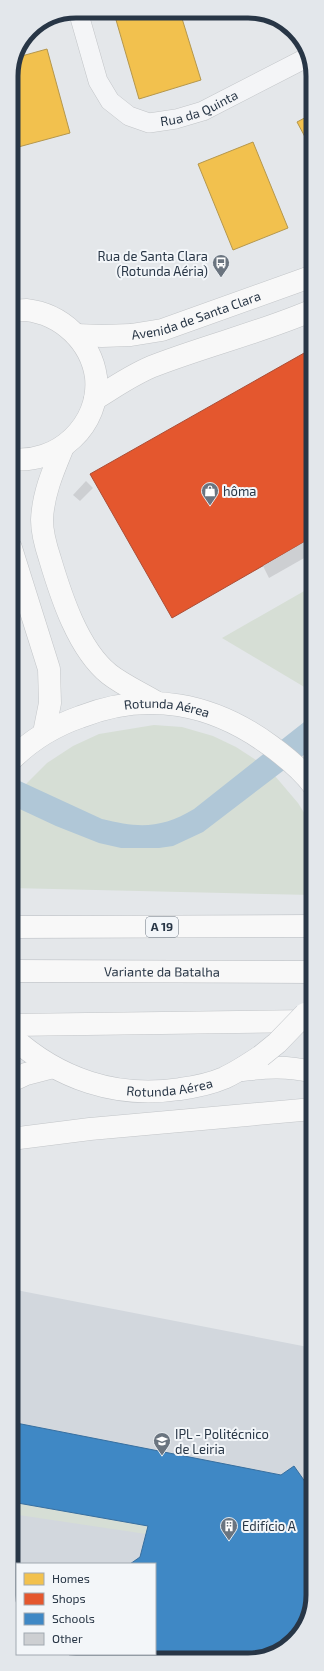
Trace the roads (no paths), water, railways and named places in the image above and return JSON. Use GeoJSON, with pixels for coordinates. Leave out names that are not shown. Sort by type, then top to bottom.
{"type":"FeatureCollection","features":[{"type":"Feature","properties":{"kind":"main road","name":"Avenida de Santa Clara"},"geometry":{"type":"LineString","coordinates":[[76,335],[131,335],[162,330],[306,278]]}},
{"type":"Feature","properties":{"kind":"main road"},"geometry":{"type":"LineString","coordinates":[[18,309],[47,314],[66,325],[81,340],[91,358],[96,378],[95,399],[89,418],[78,434],[63,447],[44,457],[18,460]]}},
{"type":"Feature","properties":{"kind":"main road"},"geometry":{"type":"LineString","coordinates":[[95,399],[129,378],[155,365],[268,327],[306,312]]}},
{"type":"Feature","properties":{"kind":"main road"},"geometry":{"type":"LineString","coordinates":[[63,447],[45,497],[42,521],[46,546],[55,577],[69,612],[91,654],[109,673],[156,702]]}},
{"type":"Feature","properties":{"kind":"main road"},"geometry":{"type":"LineString","coordinates":[[18,570],[49,669],[50,703],[44,733]]}},
{"type":"Feature","properties":{"kind":"main road","name":"Rotunda Aérea"},"geometry":{"type":"LineString","coordinates":[[18,754],[44,733],[93,711],[133,703],[156,702],[178,704],[197,708],[231,721],[250,731],[274,747],[306,776]]}},
{"type":"Feature","properties":{"kind":"main road","name":"A 19"},"geometry":{"type":"LineString","coordinates":[[18,927],[306,926]]}},
{"type":"Feature","properties":{"kind":"main road","name":"Variante da Batalha"},"geometry":{"type":"LineString","coordinates":[[18,971],[306,972]]}},
{"type":"Feature","properties":{"kind":"main road","name":"Rotunda Aérea"},"geometry":{"type":"LineString","coordinates":[[18,1042],[53,1067],[95,1085],[125,1091],[165,1091],[210,1083],[239,1070],[261,1056],[306,1014]]}},
{"type":"Feature","properties":{"kind":"main road"},"geometry":{"type":"LineString","coordinates":[[18,1025],[306,1021]]}},
{"type":"Feature","properties":{"kind":"main road"},"geometry":{"type":"LineString","coordinates":[[239,1070],[269,1066],[306,1070]]}},
{"type":"Feature","properties":{"kind":"main road"},"geometry":{"type":"LineString","coordinates":[[18,1078],[26,1074],[53,1067]]}},
{"type":"Feature","properties":{"kind":"main road"},"geometry":{"type":"LineString","coordinates":[[18,1138],[90,1129],[306,1111]]}},
{"type":"Feature","properties":{"kind":"street","name":"Rua da Quinta"},"geometry":{"type":"LineString","coordinates":[[80,18],[98,81],[110,101],[129,116],[149,122],[176,119],[203,111],[304,59]]}},
{"type":"Feature","properties":{"kind":"water"},"geometry":{"type":"Polygon","coordinates":[[[306,721],[306,753],[203,832],[173,846],[159,848],[121,848],[99,843],[56,826],[18,808],[18,780],[102,819],[127,824],[149,825],[160,823],[182,816],[194,809],[306,721]]]}},
{"type":"Feature","properties":{"kind":"place","name":"Rua de Santa Clara (Rotunda Aéria)"},"geometry":{"type":"Point","coordinates":[221,278]}},
{"type":"Feature","properties":{"kind":"place","name":"hôma"},"geometry":{"type":"Point","coordinates":[210,506]}},
{"type":"Feature","properties":{"kind":"place","name":"IPL - Politécnico de Leiria"},"geometry":{"type":"Point","coordinates":[162,1456]}},
{"type":"Feature","properties":{"kind":"place","name":"Edifício A"},"geometry":{"type":"Point","coordinates":[229,1541]}}]}
